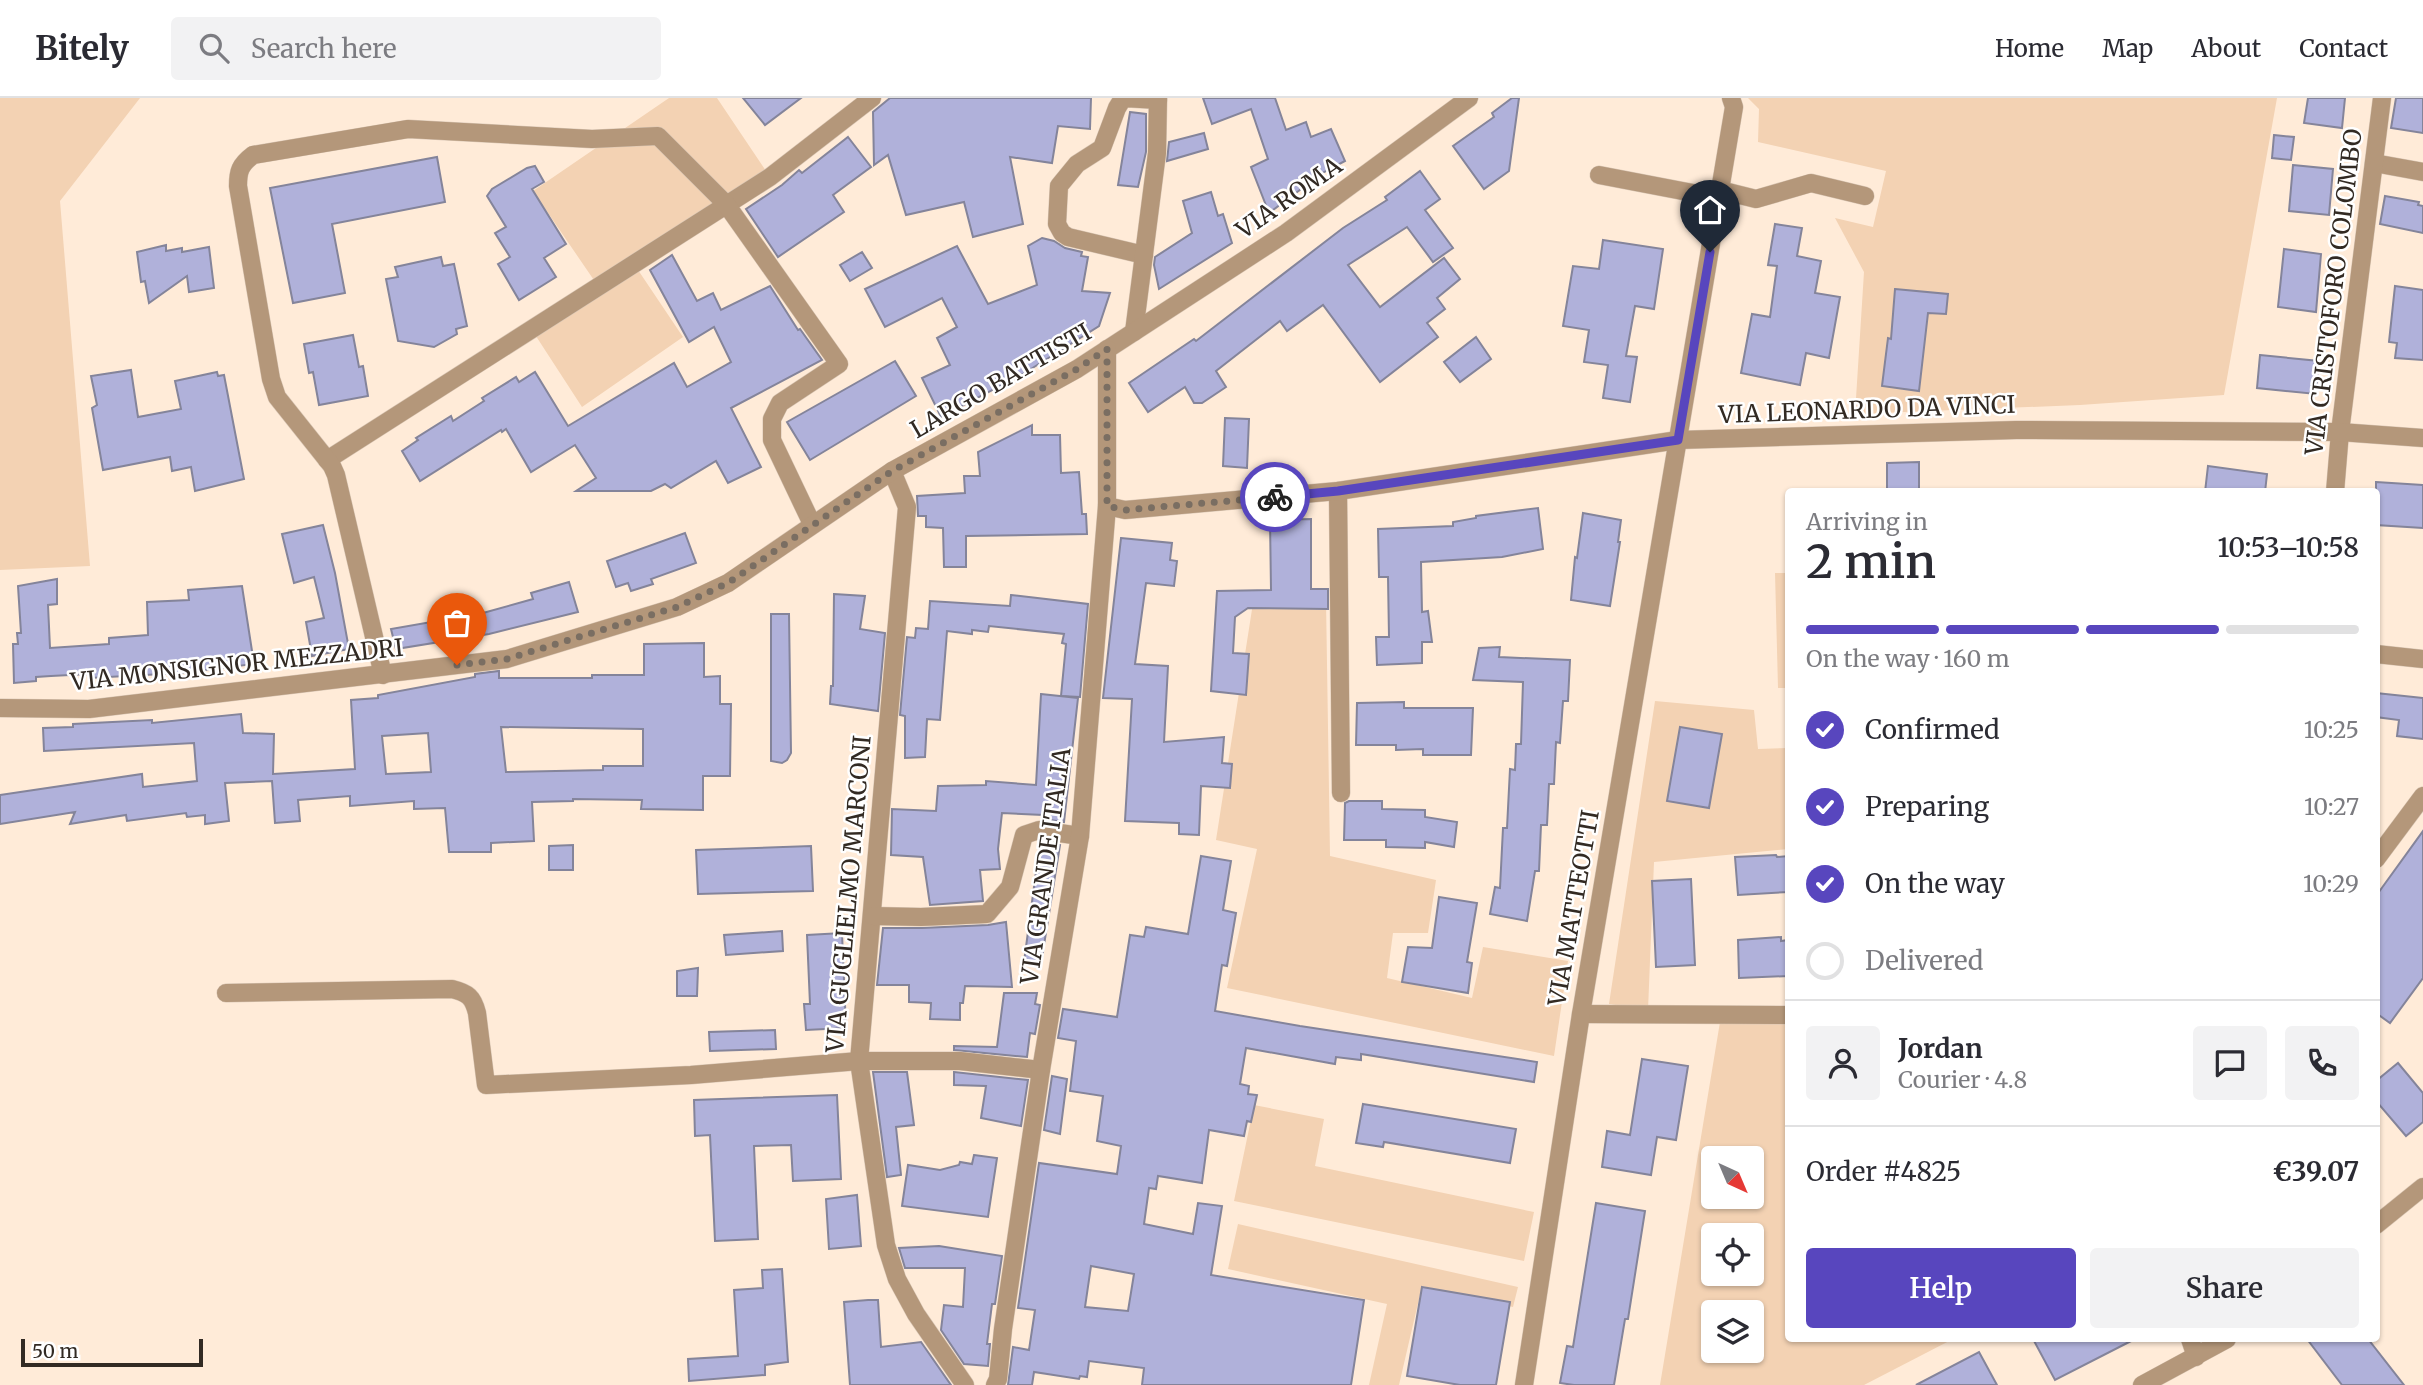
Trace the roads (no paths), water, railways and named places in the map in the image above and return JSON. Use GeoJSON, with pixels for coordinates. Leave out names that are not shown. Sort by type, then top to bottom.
{"type":"FeatureCollection","features":[{"type":"Feature","properties":{"kind":"street"},"geometry":{"type":"LineString","coordinates":[[327,460],[770,177],[872,98]]}},
{"type":"Feature","properties":{"kind":"street"},"geometry":{"type":"LineString","coordinates":[[1134,332],[1144,255],[1157,153],[1158,99],[1124,98],[1117,108],[1102,148],[1076,164],[1059,186],[1056,224],[1068,237],[1144,255]]}},
{"type":"Feature","properties":{"kind":"street","name":"VIA ROMA"},"geometry":{"type":"LineString","coordinates":[[1134,332],[1286,233],[1468,98]]}},
{"type":"Feature","properties":{"kind":"street","name":"VIA MATTEOTTI"},"geometry":{"type":"LineString","coordinates":[[1524,1385],[1581,1014],[1734,107],[1731,98]]}},
{"type":"Feature","properties":{"kind":"street","name":"VIA CRISTOFORO COLOMBO"},"geometry":{"type":"LineString","coordinates":[[2335,488],[2382,98]]}},
{"type":"Feature","properties":{"kind":"street"},"geometry":{"type":"LineString","coordinates":[[383,674],[336,475],[277,397],[271,379],[238,186],[238,172],[243,162],[253,155],[408,130],[592,139],[658,136],[726,204],[839,364],[780,403],[772,419],[772,440],[812,524]]}},
{"type":"Feature","properties":{"kind":"street"},"geometry":{"type":"LineString","coordinates":[[2374,163],[2423,172]]}},
{"type":"Feature","properties":{"kind":"street"},"geometry":{"type":"LineString","coordinates":[[1599,175],[1756,199],[1811,183],[1865,196]]}},
{"type":"Feature","properties":{"kind":"street","name":"LARGO BATTISTI"},"geometry":{"type":"LineString","coordinates":[[892,471],[1077,369],[1134,332]]}},
{"type":"Feature","properties":{"kind":"street","name":"VIA GRANDE ITALIA"},"geometry":{"type":"LineString","coordinates":[[995,1385],[998,1379],[1041,1070],[1080,836],[1107,506],[1107,349]]}},
{"type":"Feature","properties":{"kind":"street","name":"VIA LEONARDO DA VINCI"},"geometry":{"type":"LineString","coordinates":[[1107,506],[1125,510],[1338,491],[1678,440],[2016,430],[2340,432],[2423,438]]}},
{"type":"Feature","properties":{"kind":"street","name":"VIA MONSIGNOR MEZZADRI"},"geometry":{"type":"LineString","coordinates":[[0,708],[89,709],[507,659],[677,607],[728,583],[892,471]]}},
{"type":"Feature","properties":{"kind":"street","name":"VIA GUGLIELMO MARCONI"},"geometry":{"type":"LineString","coordinates":[[892,471],[907,507],[859,1061],[886,1245],[916,1314],[965,1385]]}},
{"type":"Feature","properties":{"kind":"street"},"geometry":{"type":"LineString","coordinates":[[1338,491],[1341,793]]}},
{"type":"Feature","properties":{"kind":"street"},"geometry":{"type":"LineString","coordinates":[[2380,654],[2423,659]]}},
{"type":"Feature","properties":{"kind":"street"},"geometry":{"type":"LineString","coordinates":[[2380,854],[2423,796]]}},
{"type":"Feature","properties":{"kind":"street"},"geometry":{"type":"LineString","coordinates":[[873,916],[921,918],[987,914],[1010,887],[1024,835],[1039,830],[1080,836]]}},
{"type":"Feature","properties":{"kind":"street"},"geometry":{"type":"LineString","coordinates":[[226,993],[452,989],[467,993],[474,1002],[477,1013],[486,1085],[691,1075],[859,1061],[960,1061],[1041,1070]]}},
{"type":"Feature","properties":{"kind":"street"},"geometry":{"type":"LineString","coordinates":[[1581,1014],[1785,1015]]}},
{"type":"Feature","properties":{"kind":"street"},"geometry":{"type":"LineString","coordinates":[[2380,1222],[2423,1187]]}},
{"type":"Feature","properties":{"kind":"street"},"geometry":{"type":"LineString","coordinates":[[2191,1342],[2196,1357]]}},
{"type":"Feature","properties":{"kind":"street"},"geometry":{"type":"LineString","coordinates":[[2141,1385],[2222,1342]]}}]}
